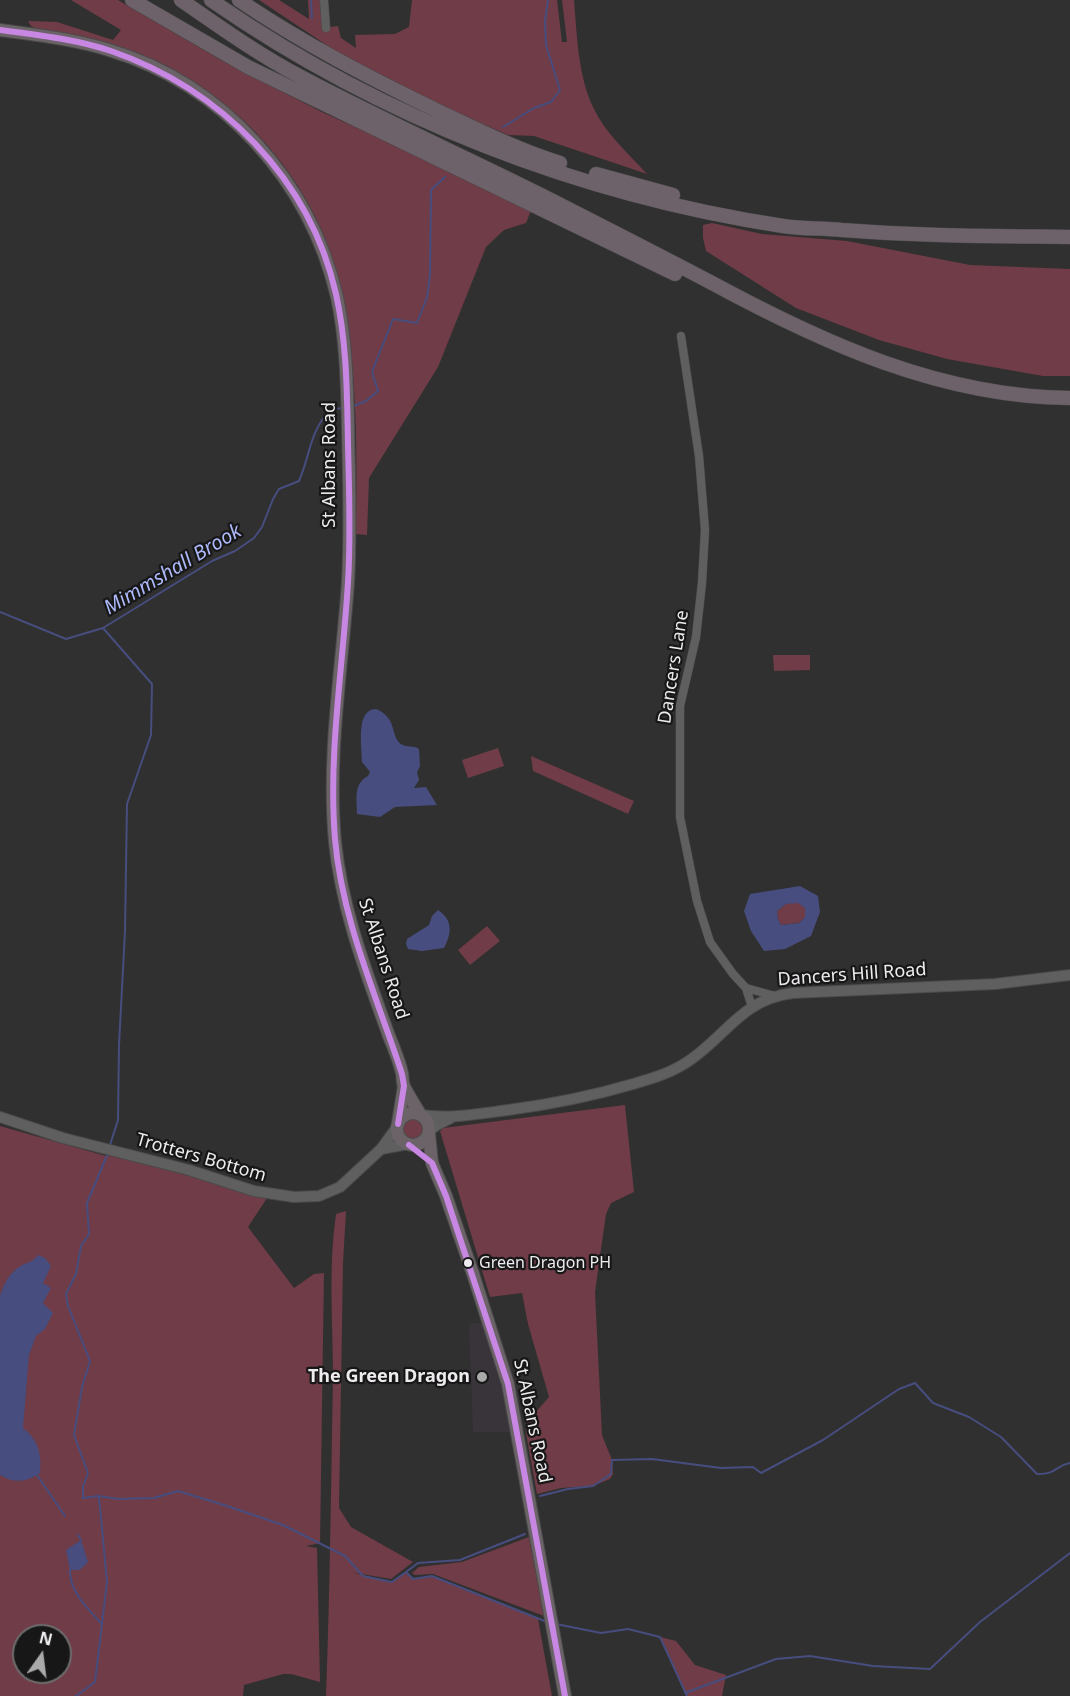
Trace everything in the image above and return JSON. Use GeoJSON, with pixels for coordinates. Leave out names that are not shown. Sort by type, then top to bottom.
{"type":"FeatureCollection","features":[{"type":"Feature","properties":{"kind":"highway"},"geometry":{"type":"LineString","coordinates":[[132,0],[276,81],[708,290],[749,304],[863,355],[930,378],[1012,394],[1070,398]]}},
{"type":"Feature","properties":{"kind":"highway"},"geometry":{"type":"LineString","coordinates":[[181,0],[299,76],[362,109],[538,193],[713,283],[749,304]]}},
{"type":"Feature","properties":{"kind":"highway"},"geometry":{"type":"LineString","coordinates":[[211,0],[306,60],[378,99],[513,157],[627,193],[681,207],[786,227],[801,226],[946,236],[1070,237]]}},
{"type":"Feature","properties":{"kind":"highway"},"geometry":{"type":"LineString","coordinates":[[239,0],[296,36],[392,89],[484,133],[555,161],[633,185],[712,206],[788,220],[801,226]]}},
{"type":"Feature","properties":{"kind":"main road","name":"St Albans Road"},"geometry":{"type":"LineString","coordinates":[[0,30],[90,45],[127,56],[174,77],[217,106],[252,137],[279,170],[301,205],[317,239],[330,273],[342,322],[348,397],[348,580],[334,737],[335,840],[348,919],[364,970],[398,1060],[404,1086],[421,1114]]}},
{"type":"Feature","properties":{"kind":"main road","name":"St Albans Road"},"geometry":{"type":"LineString","coordinates":[[397,1126],[404,1086]]}},
{"type":"Feature","properties":{"kind":"main road"},"geometry":{"type":"LineString","coordinates":[[406,1114],[421,1114],[428,1122],[429,1132],[427,1138],[419,1144],[409,1144],[401,1139],[397,1126],[406,1114]]}},
{"type":"Feature","properties":{"kind":"main road","name":"St Albans Road"},"geometry":{"type":"LineString","coordinates":[[429,1132],[432,1163],[473,1274],[508,1384],[565,1696]]}},
{"type":"Feature","properties":{"kind":"main road","name":"St Albans Road"},"geometry":{"type":"LineString","coordinates":[[409,1144],[432,1163]]}},
{"type":"Feature","properties":{"kind":"street"},"geometry":{"type":"LineString","coordinates":[[324,0],[326,28]]}},
{"type":"Feature","properties":{"kind":"street","name":"Dancers Lane"},"geometry":{"type":"LineString","coordinates":[[681,336],[699,456],[705,530],[696,637],[680,706],[680,817],[697,901],[710,942],[746,988],[752,1007]]}},
{"type":"Feature","properties":{"kind":"street","name":"Dancers Hill Road"},"geometry":{"type":"LineString","coordinates":[[421,1114],[451,1118],[579,1100],[666,1074],[696,1056],[752,1007],[775,996],[793,993],[995,984],[1070,975]]}},
{"type":"Feature","properties":{"kind":"street"},"geometry":{"type":"LineString","coordinates":[[746,988],[775,996]]}},
{"type":"Feature","properties":{"kind":"street","name":"Trotters Bottom"},"geometry":{"type":"LineString","coordinates":[[0,1117],[109,1150],[189,1170],[254,1191],[303,1197],[319,1196],[340,1187],[381,1149],[397,1126]]}},
{"type":"Feature","properties":{"kind":"street","name":"Dancers Hill Road"},"geometry":{"type":"LineString","coordinates":[[429,1132],[451,1118]]}},
{"type":"Feature","properties":{"kind":"street"},"geometry":{"type":"LineString","coordinates":[[381,1149],[409,1144]]}},
{"type":"Feature","properties":{"kind":"shaded area"},"geometry":{"type":"Polygon","coordinates":[[[71,0],[118,0],[221,60],[322,112],[532,208],[526,223],[504,230],[486,247],[438,367],[369,478],[367,535],[356,534],[355,412],[347,320],[331,254],[298,185],[250,126],[221,101],[190,80],[143,56],[99,42],[39,30],[31,26],[28,21],[57,22],[113,40],[121,30],[71,0]]]}},
{"type":"Feature","properties":{"kind":"shaded area"},"geometry":{"type":"Polygon","coordinates":[[[259,0],[279,0],[309,19],[308,0],[320,0],[322,28],[338,26],[341,38],[356,48],[355,35],[395,34],[409,27],[412,0],[557,0],[562,42],[567,42],[562,0],[574,0],[579,56],[594,109],[618,143],[647,174],[534,136],[508,135],[444,107],[334,50],[259,0]]]}},
{"type":"Feature","properties":{"kind":"shaded area"},"geometry":{"type":"Polygon","coordinates":[[[712,223],[762,234],[847,241],[970,265],[1070,269],[1070,376],[1043,376],[947,359],[879,340],[796,308],[706,251],[703,225],[712,223]]]}},
{"type":"Feature","properties":{"kind":"shaded area"},"geometry":{"type":"Polygon","coordinates":[[[773,655],[810,655],[810,670],[774,671],[773,655]]]}},
{"type":"Feature","properties":{"kind":"shaded area"},"geometry":{"type":"Polygon","coordinates":[[[498,748],[504,766],[468,778],[462,760],[498,748]]]}},
{"type":"Feature","properties":{"kind":"shaded area"},"geometry":{"type":"Polygon","coordinates":[[[531,756],[634,801],[628,814],[533,771],[531,756]]]}},
{"type":"Feature","properties":{"kind":"shaded area"},"geometry":{"type":"Polygon","coordinates":[[[798,902],[805,908],[805,917],[799,923],[781,925],[777,911],[786,904],[798,902]]]}},
{"type":"Feature","properties":{"kind":"shaded area"},"geometry":{"type":"Polygon","coordinates":[[[487,926],[500,941],[470,965],[458,950],[487,926]]]}},
{"type":"Feature","properties":{"kind":"shaded area"},"geometry":{"type":"Polygon","coordinates":[[[625,1105],[634,1192],[611,1203],[606,1214],[595,1292],[602,1435],[612,1460],[613,1474],[610,1479],[593,1486],[561,1488],[537,1494],[526,1433],[527,1422],[549,1397],[528,1324],[522,1293],[490,1297],[440,1131],[443,1128],[625,1105]]]}},
{"type":"Feature","properties":{"kind":"shaded area"},"geometry":{"type":"Polygon","coordinates":[[[414,1117],[423,1120],[426,1129],[423,1138],[414,1141],[405,1138],[402,1129],[405,1120],[414,1117]]]}},
{"type":"Feature","properties":{"kind":"shaded area"},"geometry":{"type":"Polygon","coordinates":[[[0,1126],[106,1156],[108,1153],[267,1198],[248,1227],[294,1288],[314,1274],[324,1273],[320,1543],[306,1546],[317,1548],[320,1682],[283,1674],[244,1685],[243,1696],[0,1696],[0,1126]]]}},
{"type":"Feature","properties":{"kind":"shaded area"},"geometry":{"type":"Polygon","coordinates":[[[346,1211],[339,1508],[351,1527],[413,1562],[391,1579],[350,1572],[392,1582],[406,1572],[413,1579],[432,1576],[538,1619],[552,1696],[326,1696],[333,1377],[332,1255],[336,1214],[346,1211]]]}},
{"type":"Feature","properties":{"kind":"shaded area"},"geometry":{"type":"Polygon","coordinates":[[[483,1322],[499,1370],[510,1432],[473,1432],[469,1324],[483,1322]]]}},
{"type":"Feature","properties":{"kind":"shaded area"},"geometry":{"type":"Polygon","coordinates":[[[529,1537],[544,1616],[433,1574],[415,1575],[412,1573],[419,1567],[462,1562],[529,1537]]]}},
{"type":"Feature","properties":{"kind":"shaded area"},"geometry":{"type":"Polygon","coordinates":[[[660,1637],[676,1641],[695,1665],[726,1675],[722,1696],[687,1696],[660,1637]]]}},
{"type":"Feature","properties":{"kind":"water"},"geometry":{"type":"Polygon","coordinates":[[[376,709],[388,717],[401,744],[419,749],[420,766],[417,772],[419,780],[414,788],[426,787],[437,805],[395,807],[380,817],[357,814],[358,788],[370,772],[362,762],[362,722],[369,711],[376,709]]]}},
{"type":"Feature","properties":{"kind":"water"},"geometry":{"type":"Polygon","coordinates":[[[800,886],[818,896],[820,912],[811,936],[785,949],[764,951],[751,931],[744,911],[750,894],[800,886]],[[798,903],[786,904],[777,911],[781,925],[799,923],[805,917],[805,908],[798,903]]]}},
{"type":"Feature","properties":{"kind":"water"},"geometry":{"type":"Polygon","coordinates":[[[438,910],[449,922],[450,927],[444,948],[422,951],[408,949],[407,939],[429,925],[432,916],[438,910]]]}},
{"type":"Feature","properties":{"kind":"water"},"geometry":{"type":"Polygon","coordinates":[[[38,1255],[45,1258],[51,1266],[43,1283],[51,1288],[43,1303],[53,1313],[45,1329],[36,1336],[29,1355],[23,1428],[38,1448],[40,1473],[25,1480],[15,1481],[0,1475],[0,1296],[11,1274],[38,1255]]]}},
{"type":"Feature","properties":{"kind":"water"},"geometry":{"type":"Polygon","coordinates":[[[81,1540],[88,1562],[80,1570],[70,1570],[66,1550],[81,1540]]]}},
{"type":"Feature","properties":{"kind":"waterway"},"geometry":{"type":"LineString","coordinates":[[311,0],[312,18]]}},
{"type":"Feature","properties":{"kind":"waterway","name":"Mimmshall Brook"},"geometry":{"type":"LineString","coordinates":[[503,127],[534,108],[551,102],[560,90],[546,45],[545,21],[548,0]]}},
{"type":"Feature","properties":{"kind":"waterway","name":"Mimmshall Brook"},"geometry":{"type":"LineString","coordinates":[[353,406],[366,401],[378,391],[372,372],[393,319],[417,323],[427,297],[430,275],[431,190],[445,177]]}},
{"type":"Feature","properties":{"kind":"waterway","name":"Mimmshall Brook"},"geometry":{"type":"LineString","coordinates":[[110,1145],[118,1120],[127,804],[151,735],[152,684],[103,628],[254,538],[262,527],[279,489],[299,481],[313,437],[322,420],[329,410],[342,408]]}},
{"type":"Feature","properties":{"kind":"waterway"},"geometry":{"type":"LineString","coordinates":[[0,612],[66,639],[103,628]]}},
{"type":"Feature","properties":{"kind":"waterway"},"geometry":{"type":"LineString","coordinates":[[108,1153],[87,1203],[89,1234],[81,1246],[76,1274],[66,1294],[68,1306],[90,1361],[82,1387],[74,1435],[88,1473],[83,1487],[83,1498],[99,1496],[118,1499],[154,1498],[178,1491],[283,1525],[345,1556],[363,1576],[392,1582],[406,1572],[413,1579],[432,1576],[547,1622]]}},
{"type":"Feature","properties":{"kind":"waterway"},"geometry":{"type":"LineString","coordinates":[[540,1496],[593,1486],[611,1474],[612,1460],[652,1459],[721,1468],[753,1467],[761,1473],[823,1440],[899,1389],[915,1383],[933,1403],[969,1417],[1001,1437],[1037,1474],[1049,1473],[1070,1463]]}},
{"type":"Feature","properties":{"kind":"waterway"},"geometry":{"type":"LineString","coordinates":[[37,1475],[65,1516]]}},
{"type":"Feature","properties":{"kind":"waterway"},"geometry":{"type":"LineString","coordinates":[[76,1696],[95,1682],[107,1582],[99,1497]]}},
{"type":"Feature","properties":{"kind":"waterway"},"geometry":{"type":"LineString","coordinates":[[406,1572],[418,1563],[460,1560],[525,1534]]}},
{"type":"Feature","properties":{"kind":"waterway"},"geometry":{"type":"LineString","coordinates":[[78,1535],[81,1540]]}},
{"type":"Feature","properties":{"kind":"waterway"},"geometry":{"type":"LineString","coordinates":[[685,1693],[776,1659],[810,1656],[873,1666],[930,1669],[980,1622],[1070,1553]]}},
{"type":"Feature","properties":{"kind":"waterway"},"geometry":{"type":"LineString","coordinates":[[70,1570],[76,1592],[101,1623]]}},
{"type":"Feature","properties":{"kind":"waterway"},"geometry":{"type":"LineString","coordinates":[[556,1624],[601,1633],[628,1629],[660,1637],[687,1696]]}},
{"type":"Feature","properties":{"kind":"transit line"},"geometry":{"type":"LineString","coordinates":[[0,30],[70,40],[111,51],[151,68],[189,89],[224,114],[255,144],[282,177],[305,213],[323,252],[340,312],[347,387],[349,548],[333,775],[335,839],[339,869],[353,929],[402,1074],[404,1086],[398,1124]]}},
{"type":"Feature","properties":{"kind":"transit line"},"geometry":{"type":"LineString","coordinates":[[409,1145],[432,1163],[446,1196],[508,1384],[565,1696]]}},
{"type":"Feature","properties":{"kind":"place","name":"Green Dragon PH"},"geometry":{"type":"Point","coordinates":[468,1263]}},
{"type":"Feature","properties":{"kind":"place","name":"The Green Dragon"},"geometry":{"type":"Point","coordinates":[482,1377]}}]}
